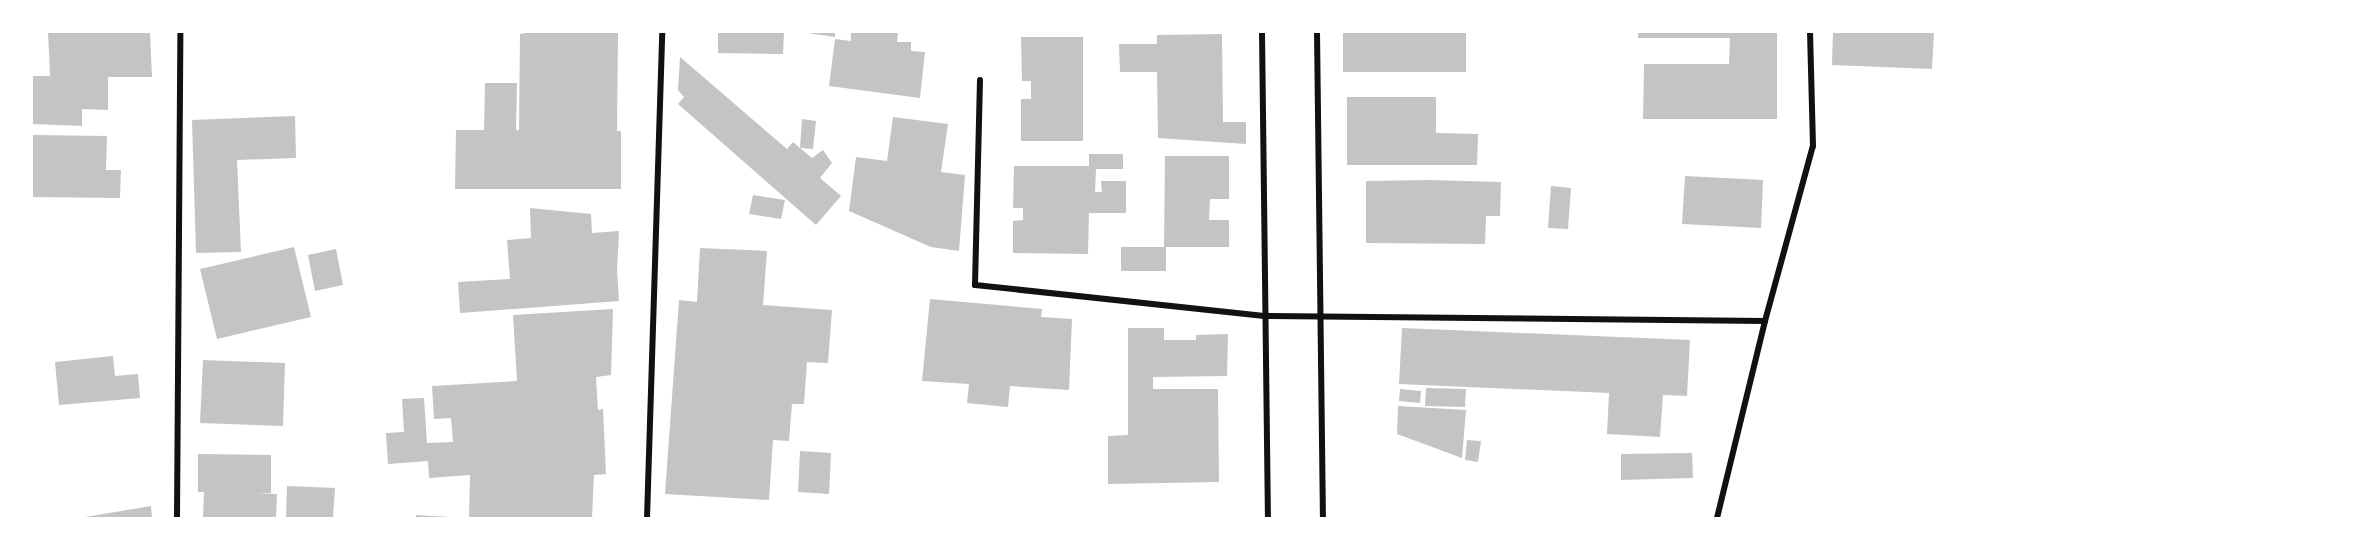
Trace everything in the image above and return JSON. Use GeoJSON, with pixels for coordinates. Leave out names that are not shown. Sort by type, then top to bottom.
{"type":"FeatureCollection","features":[{"type":"Feature","properties":{"kind":"street"},"geometry":{"type":"LineString","coordinates":[[177,519],[180,32]]}},
{"type":"Feature","properties":{"kind":"street"},"geometry":{"type":"LineString","coordinates":[[647,519],[662,32]]}},
{"type":"Feature","properties":{"kind":"street"},"geometry":{"type":"LineString","coordinates":[[1262,32],[1268,519]]}},
{"type":"Feature","properties":{"kind":"street"},"geometry":{"type":"LineString","coordinates":[[1317,32],[1323,519]]}},
{"type":"Feature","properties":{"kind":"street"},"geometry":{"type":"LineString","coordinates":[[1718,519],[1765,321],[1814,146],[1810,32]]}},
{"type":"Feature","properties":{"kind":"street"},"geometry":{"type":"LineString","coordinates":[[980,80],[975,285],[1264,316],[1765,321]]}},
{"type":"Feature","properties":{"kind":"building"},"geometry":{"type":"Polygon","coordinates":[[[48,32],[150,32],[152,77],[108,77],[108,110],[82,109],[82,126],[32,124],[32,76],[50,76],[48,32]]]}},
{"type":"Feature","properties":{"kind":"building"},"geometry":{"type":"Polygon","coordinates":[[[618,32],[617,131],[621,131],[621,189],[455,189],[456,130],[484,130],[485,83],[517,83],[516,130],[519,130],[520,34],[618,32]]]}},
{"type":"Feature","properties":{"kind":"building"},"geometry":{"type":"Polygon","coordinates":[[[718,32],[784,32],[783,54],[718,53],[718,32]]]}},
{"type":"Feature","properties":{"kind":"building"},"geometry":{"type":"Polygon","coordinates":[[[801,32],[835,32],[835,37],[801,32]]]}},
{"type":"Feature","properties":{"kind":"building"},"geometry":{"type":"Polygon","coordinates":[[[851,32],[898,32],[897,42],[911,42],[911,51],[925,52],[920,98],[829,86],[835,39],[851,41],[851,32]]]}},
{"type":"Feature","properties":{"kind":"building"},"geometry":{"type":"Polygon","coordinates":[[[1343,32],[1466,32],[1466,72],[1343,72],[1343,32]]]}},
{"type":"Feature","properties":{"kind":"building"},"geometry":{"type":"Polygon","coordinates":[[[1638,32],[1777,32],[1777,119],[1643,119],[1644,64],[1729,64],[1730,38],[1638,38],[1638,32]]]}},
{"type":"Feature","properties":{"kind":"building"},"geometry":{"type":"Polygon","coordinates":[[[1833,32],[1934,32],[1932,69],[1832,65],[1833,32]]]}},
{"type":"Feature","properties":{"kind":"building"},"geometry":{"type":"Polygon","coordinates":[[[1222,34],[1223,122],[1246,122],[1246,144],[1158,138],[1157,72],[1120,72],[1119,44],[1157,44],[1157,35],[1222,34]]]}},
{"type":"Feature","properties":{"kind":"building"},"geometry":{"type":"Polygon","coordinates":[[[1021,37],[1083,37],[1083,141],[1021,141],[1021,99],[1031,99],[1031,81],[1022,81],[1021,37]]]}},
{"type":"Feature","properties":{"kind":"building"},"geometry":{"type":"Polygon","coordinates":[[[680,57],[787,149],[793,142],[812,158],[823,150],[832,163],[820,178],[841,196],[816,225],[678,104],[684,97],[678,90],[680,57]]]}},
{"type":"Feature","properties":{"kind":"building"},"geometry":{"type":"Polygon","coordinates":[[[1347,97],[1436,97],[1436,133],[1478,134],[1477,165],[1347,165],[1347,97]]]}},
{"type":"Feature","properties":{"kind":"building"},"geometry":{"type":"Polygon","coordinates":[[[295,116],[296,158],[237,160],[241,252],[196,253],[192,120],[295,116]]]}},
{"type":"Feature","properties":{"kind":"building"},"geometry":{"type":"Polygon","coordinates":[[[893,117],[948,124],[941,172],[965,175],[959,251],[931,247],[849,211],[856,157],[887,161],[893,117]]]}},
{"type":"Feature","properties":{"kind":"building"},"geometry":{"type":"Polygon","coordinates":[[[802,119],[816,121],[813,149],[800,148],[802,119]]]}},
{"type":"Feature","properties":{"kind":"building"},"geometry":{"type":"Polygon","coordinates":[[[33,135],[107,136],[106,170],[121,170],[120,198],[32,197],[33,135]]]}},
{"type":"Feature","properties":{"kind":"building"},"geometry":{"type":"Polygon","coordinates":[[[1089,154],[1123,154],[1123,169],[1096,169],[1095,192],[1102,192],[1101,181],[1126,181],[1126,213],[1089,213],[1088,254],[1013,253],[1013,221],[1023,220],[1023,208],[1013,208],[1014,166],[1089,166],[1089,154]]]}},
{"type":"Feature","properties":{"kind":"building"},"geometry":{"type":"Polygon","coordinates":[[[1165,156],[1229,156],[1229,199],[1210,199],[1209,220],[1229,220],[1229,247],[1166,247],[1166,271],[1121,271],[1121,247],[1164,247],[1165,156]]]}},
{"type":"Feature","properties":{"kind":"building"},"geometry":{"type":"Polygon","coordinates":[[[1685,176],[1763,180],[1761,228],[1682,224],[1685,176]]]}},
{"type":"Feature","properties":{"kind":"building"},"geometry":{"type":"Polygon","coordinates":[[[1366,181],[1501,182],[1500,216],[1486,216],[1485,244],[1366,243],[1366,181]]]}},
{"type":"Feature","properties":{"kind":"building"},"geometry":{"type":"Polygon","coordinates":[[[1551,186],[1571,188],[1568,229],[1548,228],[1551,186]]]}},
{"type":"Feature","properties":{"kind":"building"},"geometry":{"type":"Polygon","coordinates":[[[753,195],[785,200],[781,219],[749,214],[753,195]]]}},
{"type":"Feature","properties":{"kind":"building"},"geometry":{"type":"Polygon","coordinates":[[[530,208],[591,214],[592,233],[619,231],[617,270],[619,301],[460,313],[458,282],[510,279],[507,240],[531,238],[530,208]]]}},
{"type":"Feature","properties":{"kind":"building"},"geometry":{"type":"Polygon","coordinates":[[[294,247],[311,317],[217,339],[200,269],[294,247]]]}},
{"type":"Feature","properties":{"kind":"building"},"geometry":{"type":"Polygon","coordinates":[[[700,248],[767,251],[763,305],[832,310],[828,363],[807,362],[804,404],[792,404],[789,441],[773,440],[769,500],[665,494],[679,300],[697,302],[700,248]]]}},
{"type":"Feature","properties":{"kind":"building"},"geometry":{"type":"Polygon","coordinates":[[[336,249],[343,285],[315,291],[308,255],[336,249]]]}},
{"type":"Feature","properties":{"kind":"building"},"geometry":{"type":"Polygon","coordinates":[[[930,299],[1042,309],[1041,317],[1072,319],[1069,390],[1010,386],[1008,407],[967,403],[969,384],[922,381],[930,299]]]}},
{"type":"Feature","properties":{"kind":"building"},"geometry":{"type":"Polygon","coordinates":[[[613,309],[611,375],[596,377],[598,410],[603,409],[606,474],[594,475],[592,518],[469,518],[470,475],[429,478],[428,461],[388,464],[386,433],[404,432],[402,399],[424,398],[427,443],[453,442],[451,418],[434,419],[432,386],[517,381],[513,315],[613,309]]]}},
{"type":"Feature","properties":{"kind":"building"},"geometry":{"type":"Polygon","coordinates":[[[1128,328],[1164,328],[1164,340],[1196,340],[1196,335],[1228,334],[1227,376],[1153,377],[1153,389],[1218,389],[1219,482],[1108,484],[1108,436],[1128,435],[1128,328]]]}},
{"type":"Feature","properties":{"kind":"building"},"geometry":{"type":"Polygon","coordinates":[[[1402,328],[1690,340],[1687,396],[1663,395],[1660,437],[1607,434],[1609,393],[1399,384],[1402,328]]]}},
{"type":"Feature","properties":{"kind":"building"},"geometry":{"type":"Polygon","coordinates":[[[113,356],[115,376],[138,374],[140,398],[59,405],[55,362],[113,356]]]}},
{"type":"Feature","properties":{"kind":"building"},"geometry":{"type":"Polygon","coordinates":[[[203,360],[285,363],[283,426],[200,423],[203,360]]]}},
{"type":"Feature","properties":{"kind":"building"},"geometry":{"type":"Polygon","coordinates":[[[1426,388],[1466,389],[1465,407],[1425,406],[1426,388]]]}},
{"type":"Feature","properties":{"kind":"building"},"geometry":{"type":"Polygon","coordinates":[[[1400,389],[1421,391],[1420,403],[1399,401],[1400,389]]]}},
{"type":"Feature","properties":{"kind":"building"},"geometry":{"type":"Polygon","coordinates":[[[1398,406],[1466,410],[1462,458],[1397,434],[1398,406]]]}},
{"type":"Feature","properties":{"kind":"building"},"geometry":{"type":"Polygon","coordinates":[[[1467,440],[1481,441],[1478,462],[1465,460],[1467,440]]]}},
{"type":"Feature","properties":{"kind":"building"},"geometry":{"type":"Polygon","coordinates":[[[800,451],[831,453],[829,494],[798,492],[800,451]]]}},
{"type":"Feature","properties":{"kind":"building"},"geometry":{"type":"Polygon","coordinates":[[[1692,453],[1693,478],[1621,480],[1621,454],[1692,453]]]}},
{"type":"Feature","properties":{"kind":"building"},"geometry":{"type":"Polygon","coordinates":[[[198,454],[271,455],[271,493],[256,493],[277,494],[276,518],[203,518],[204,492],[198,492],[198,454]]]}},
{"type":"Feature","properties":{"kind":"building"},"geometry":{"type":"Polygon","coordinates":[[[287,486],[335,488],[333,518],[286,518],[287,486]]]}},
{"type":"Feature","properties":{"kind":"building"},"geometry":{"type":"Polygon","coordinates":[[[151,506],[152,518],[85,518],[85,517],[151,506]]]}},
{"type":"Feature","properties":{"kind":"building"},"geometry":{"type":"Polygon","coordinates":[[[416,515],[450,517],[450,518],[416,518],[416,515]]]}}]}
